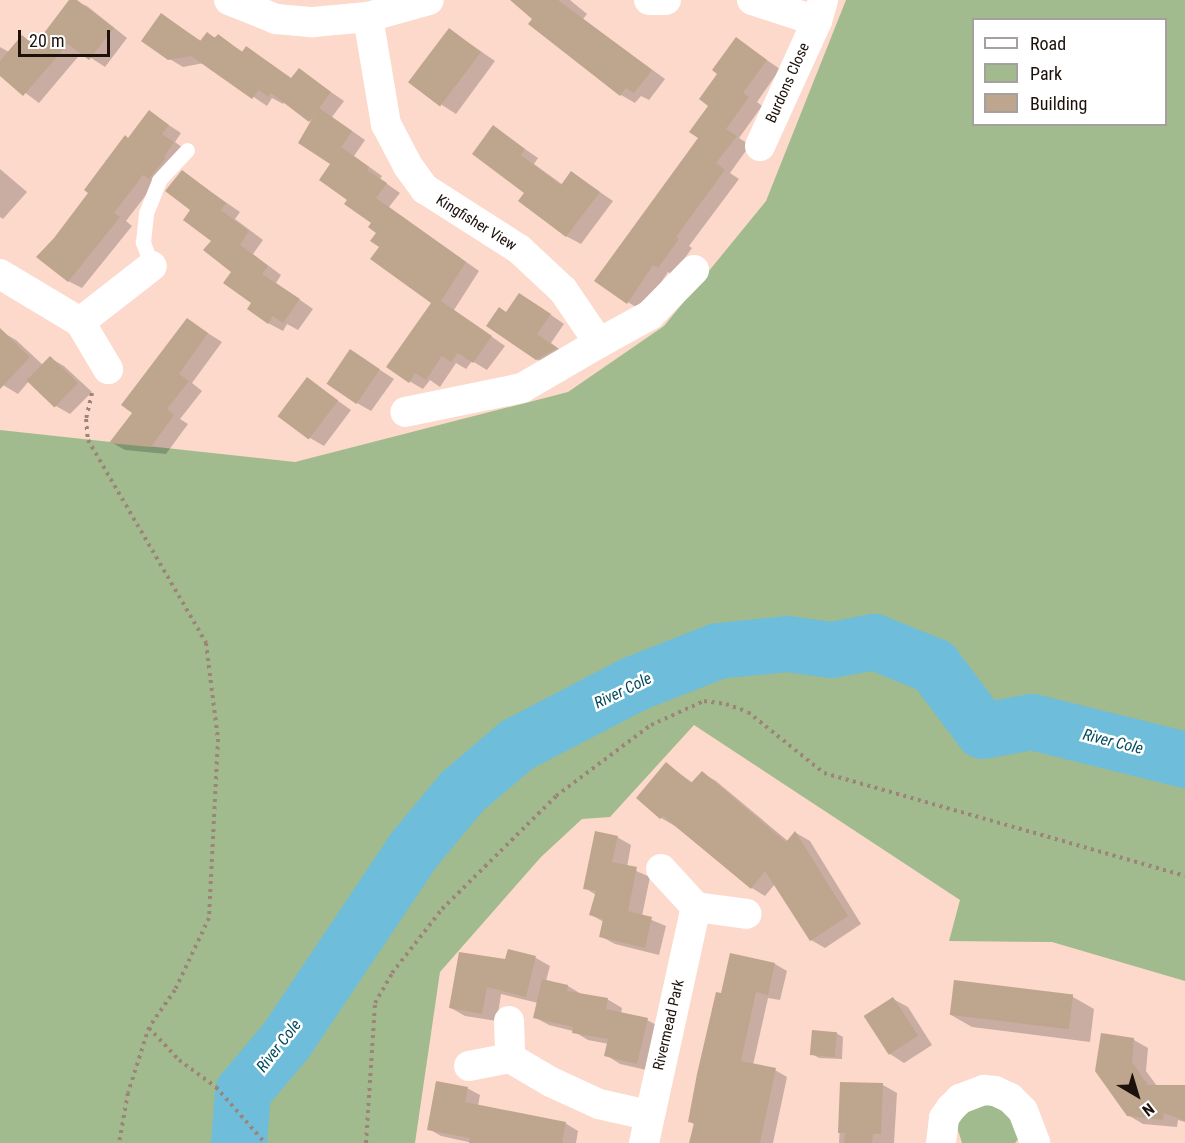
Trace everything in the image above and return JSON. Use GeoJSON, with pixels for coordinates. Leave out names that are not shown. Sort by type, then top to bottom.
{"type":"FeatureCollection","features":[{"type":"Feature","properties":{"kind":"street"},"geometry":{"type":"LineString","coordinates":[[229,0],[276,19],[313,22],[368,17],[429,0]]}},
{"type":"Feature","properties":{"kind":"street"},"geometry":{"type":"LineString","coordinates":[[649,0],[666,0]]}},
{"type":"Feature","properties":{"kind":"street","name":"Burdons Close"},"geometry":{"type":"LineString","coordinates":[[752,0],[820,10],[760,146]]}},
{"type":"Feature","properties":{"kind":"street","name":"Kingfisher View"},"geometry":{"type":"LineString","coordinates":[[368,17],[386,124],[408,166],[425,189],[519,249],[555,282],[563,290],[599,343]]}},
{"type":"Feature","properties":{"kind":"street"},"geometry":{"type":"LineString","coordinates":[[80,322],[152,266]]}},
{"type":"Feature","properties":{"kind":"street"},"geometry":{"type":"LineString","coordinates":[[405,412],[522,388],[650,315],[694,270]]}},
{"type":"Feature","properties":{"kind":"street"},"geometry":{"type":"LineString","coordinates":[[0,274],[80,322],[108,369]]}},
{"type":"Feature","properties":{"kind":"street"},"geometry":{"type":"LineString","coordinates":[[661,869],[696,907],[747,914]]}},
{"type":"Feature","properties":{"kind":"street","name":"Rivermead Park"},"geometry":{"type":"LineString","coordinates":[[646,1129],[696,907]]}},
{"type":"Feature","properties":{"kind":"street"},"geometry":{"type":"LineString","coordinates":[[509,1021],[510,1058]]}},
{"type":"Feature","properties":{"kind":"street"},"geometry":{"type":"LineString","coordinates":[[470,1066],[510,1058],[551,1082],[646,1129]]}},
{"type":"Feature","properties":{"kind":"street"},"geometry":{"type":"LineString","coordinates":[[941,1143],[944,1118],[951,1108],[960,1099],[984,1090],[995,1091],[1010,1098],[1023,1111],[1035,1143]]}},
{"type":"Feature","properties":{"kind":"lane"},"geometry":{"type":"LineString","coordinates":[[152,266],[143,242],[146,213],[159,180],[187,150]]}},
{"type":"Feature","properties":{"kind":"path"},"geometry":{"type":"LineString","coordinates":[[108,369],[89,397],[86,419],[88,440],[206,643],[218,739],[209,918],[175,990],[148,1027],[128,1093],[119,1143]]}},
{"type":"Feature","properties":{"kind":"path"},"geometry":{"type":"LineString","coordinates":[[366,1143],[375,1003],[392,973],[442,909],[556,796],[651,725],[704,701],[726,704],[748,712],[824,773],[1185,876]]}},
{"type":"Feature","properties":{"kind":"path"},"geometry":{"type":"LineString","coordinates":[[148,1027],[179,1060],[216,1087],[265,1143]]}},
{"type":"Feature","properties":{"kind":"green space"},"geometry":{"type":"Polygon","coordinates":[[[846,0],[1185,0],[1185,981],[1052,942],[949,941],[960,900],[694,725],[610,817],[582,819],[541,857],[440,972],[415,1143],[0,1143],[0,430],[295,462],[568,392],[664,326],[766,201],[846,0]]]}},
{"type":"Feature","properties":{"kind":"green space"},"geometry":{"type":"Polygon","coordinates":[[[987,1104],[1002,1107],[1016,1123],[1020,1137],[1015,1143],[962,1143],[956,1124],[970,1107],[987,1104]]]}},
{"type":"Feature","properties":{"kind":"building"},"geometry":{"type":"Polygon","coordinates":[[[69,0],[77,0],[114,28],[89,60],[68,44],[23,96],[0,76],[0,61],[22,35],[31,43],[38,35],[41,37],[69,0]]]}},
{"type":"Feature","properties":{"kind":"building"},"geometry":{"type":"Polygon","coordinates":[[[510,0],[558,0],[652,70],[634,93],[626,88],[620,96],[528,24],[532,19],[510,0]]]}},
{"type":"Feature","properties":{"kind":"building"},"geometry":{"type":"Polygon","coordinates":[[[161,13],[200,41],[207,32],[215,38],[218,34],[242,52],[246,46],[291,78],[299,68],[331,92],[319,108],[352,131],[341,147],[369,167],[367,170],[387,183],[376,198],[466,262],[441,301],[492,336],[473,363],[458,353],[451,362],[442,356],[426,380],[415,373],[409,383],[386,367],[431,303],[370,259],[379,247],[370,241],[376,233],[368,227],[371,223],[344,204],[347,200],[319,180],[330,164],[298,143],[316,112],[309,122],[271,93],[268,97],[259,90],[252,99],[191,56],[168,60],[141,41],[161,13]]]}},
{"type":"Feature","properties":{"kind":"building"},"geometry":{"type":"Polygon","coordinates":[[[449,28],[481,52],[440,106],[408,82],[449,28]]]}},
{"type":"Feature","properties":{"kind":"building"},"geometry":{"type":"Polygon","coordinates":[[[736,37],[767,60],[743,93],[749,97],[726,129],[737,136],[716,163],[725,170],[676,237],[679,239],[658,268],[653,265],[627,304],[594,281],[698,138],[689,132],[708,106],[699,99],[717,74],[712,70],[736,37]]]}},
{"type":"Feature","properties":{"kind":"building"},"geometry":{"type":"Polygon","coordinates":[[[149,110],[169,125],[162,134],[174,142],[164,157],[166,158],[149,179],[143,175],[114,213],[120,217],[68,282],[36,257],[54,238],[88,193],[84,190],[125,135],[128,138],[149,110]]]}},
{"type":"Feature","properties":{"kind":"building"},"geometry":{"type":"Polygon","coordinates":[[[493,125],[525,149],[521,155],[561,185],[571,171],[600,192],[566,237],[518,201],[524,193],[472,154],[493,125]]]}},
{"type":"Feature","properties":{"kind":"building"},"geometry":{"type":"Polygon","coordinates":[[[182,170],[226,203],[221,210],[249,231],[240,245],[268,266],[262,274],[300,299],[283,323],[273,316],[268,324],[247,309],[251,303],[223,283],[231,272],[203,250],[211,241],[183,220],[190,210],[165,191],[182,170]]]}},
{"type":"Feature","properties":{"kind":"building"},"geometry":{"type":"Polygon","coordinates":[[[519,293],[551,314],[537,334],[557,348],[536,360],[486,326],[499,307],[506,312],[519,293]]]}},
{"type":"Feature","properties":{"kind":"building"},"geometry":{"type":"Polygon","coordinates":[[[187,318],[208,333],[179,374],[189,381],[167,409],[174,415],[151,447],[109,443],[132,413],[121,405],[187,318]]]}},
{"type":"Feature","properties":{"kind":"building"},"geometry":{"type":"Polygon","coordinates":[[[0,328],[30,357],[0,389],[0,328]]]}},
{"type":"Feature","properties":{"kind":"building"},"geometry":{"type":"Polygon","coordinates":[[[350,349],[380,369],[356,404],[327,384],[350,349]]]}},
{"type":"Feature","properties":{"kind":"building"},"geometry":{"type":"Polygon","coordinates":[[[50,356],[78,383],[54,408],[26,380],[50,356]]]}},
{"type":"Feature","properties":{"kind":"building"},"geometry":{"type":"Polygon","coordinates":[[[307,377],[338,400],[309,440],[278,416],[307,377]]]}},
{"type":"Feature","properties":{"kind":"building"},"geometry":{"type":"Polygon","coordinates":[[[666,762],[691,783],[702,771],[786,842],[795,831],[848,916],[810,941],[765,871],[751,889],[663,816],[660,819],[636,798],[666,762]]]}},
{"type":"Feature","properties":{"kind":"building"},"geometry":{"type":"Polygon","coordinates":[[[595,831],[618,836],[612,862],[637,867],[628,911],[652,917],[645,948],[599,937],[603,919],[589,915],[596,891],[583,889],[595,831]]]}},
{"type":"Feature","properties":{"kind":"building"},"geometry":{"type":"Polygon","coordinates":[[[508,949],[536,956],[526,997],[487,987],[482,1014],[449,1008],[459,952],[505,959],[508,949]]]}},
{"type":"Feature","properties":{"kind":"building"},"geometry":{"type":"Polygon","coordinates":[[[730,953],[775,963],[768,995],[756,992],[741,1061],[776,1068],[760,1143],[689,1143],[694,1123],[688,1122],[697,1074],[716,992],[721,993],[730,953]]]}},
{"type":"Feature","properties":{"kind":"building"},"geometry":{"type":"Polygon","coordinates":[[[542,979],[568,985],[567,991],[608,998],[606,1009],[648,1018],[637,1064],[604,1056],[608,1039],[572,1033],[573,1027],[533,1018],[542,979]]]}},
{"type":"Feature","properties":{"kind":"building"},"geometry":{"type":"Polygon","coordinates":[[[954,980],[1073,995],[1069,1029],[950,1015],[954,980]]]}},
{"type":"Feature","properties":{"kind":"building"},"geometry":{"type":"Polygon","coordinates":[[[893,997],[918,1036],[889,1055],[864,1016],[893,997]]]}},
{"type":"Feature","properties":{"kind":"building"},"geometry":{"type":"Polygon","coordinates":[[[812,1030],[837,1032],[835,1057],[810,1055],[812,1030]]]}},
{"type":"Feature","properties":{"kind":"building"},"geometry":{"type":"Polygon","coordinates":[[[1101,1033],[1134,1038],[1132,1062],[1148,1085],[1185,1085],[1185,1121],[1164,1113],[1163,1120],[1127,1116],[1095,1071],[1101,1033]]]}},
{"type":"Feature","properties":{"kind":"building"},"geometry":{"type":"Polygon","coordinates":[[[436,1081],[468,1087],[465,1102],[566,1122],[562,1143],[469,1143],[470,1138],[427,1130],[436,1081]]]}},
{"type":"Feature","properties":{"kind":"building"},"geometry":{"type":"Polygon","coordinates":[[[840,1082],[883,1083],[881,1134],[873,1134],[872,1143],[844,1143],[845,1133],[838,1133],[840,1082]]]}},
{"type":"Feature","properties":{"kind":"waterway","name":"River Cole"},"geometry":{"type":"LineString","coordinates":[[239,1143],[243,1092],[286,1041],[413,851],[462,792],[517,745],[634,684],[718,651],[787,644],[832,650],[874,642],[934,666],[983,731],[1032,722],[1185,760]]}}]}
